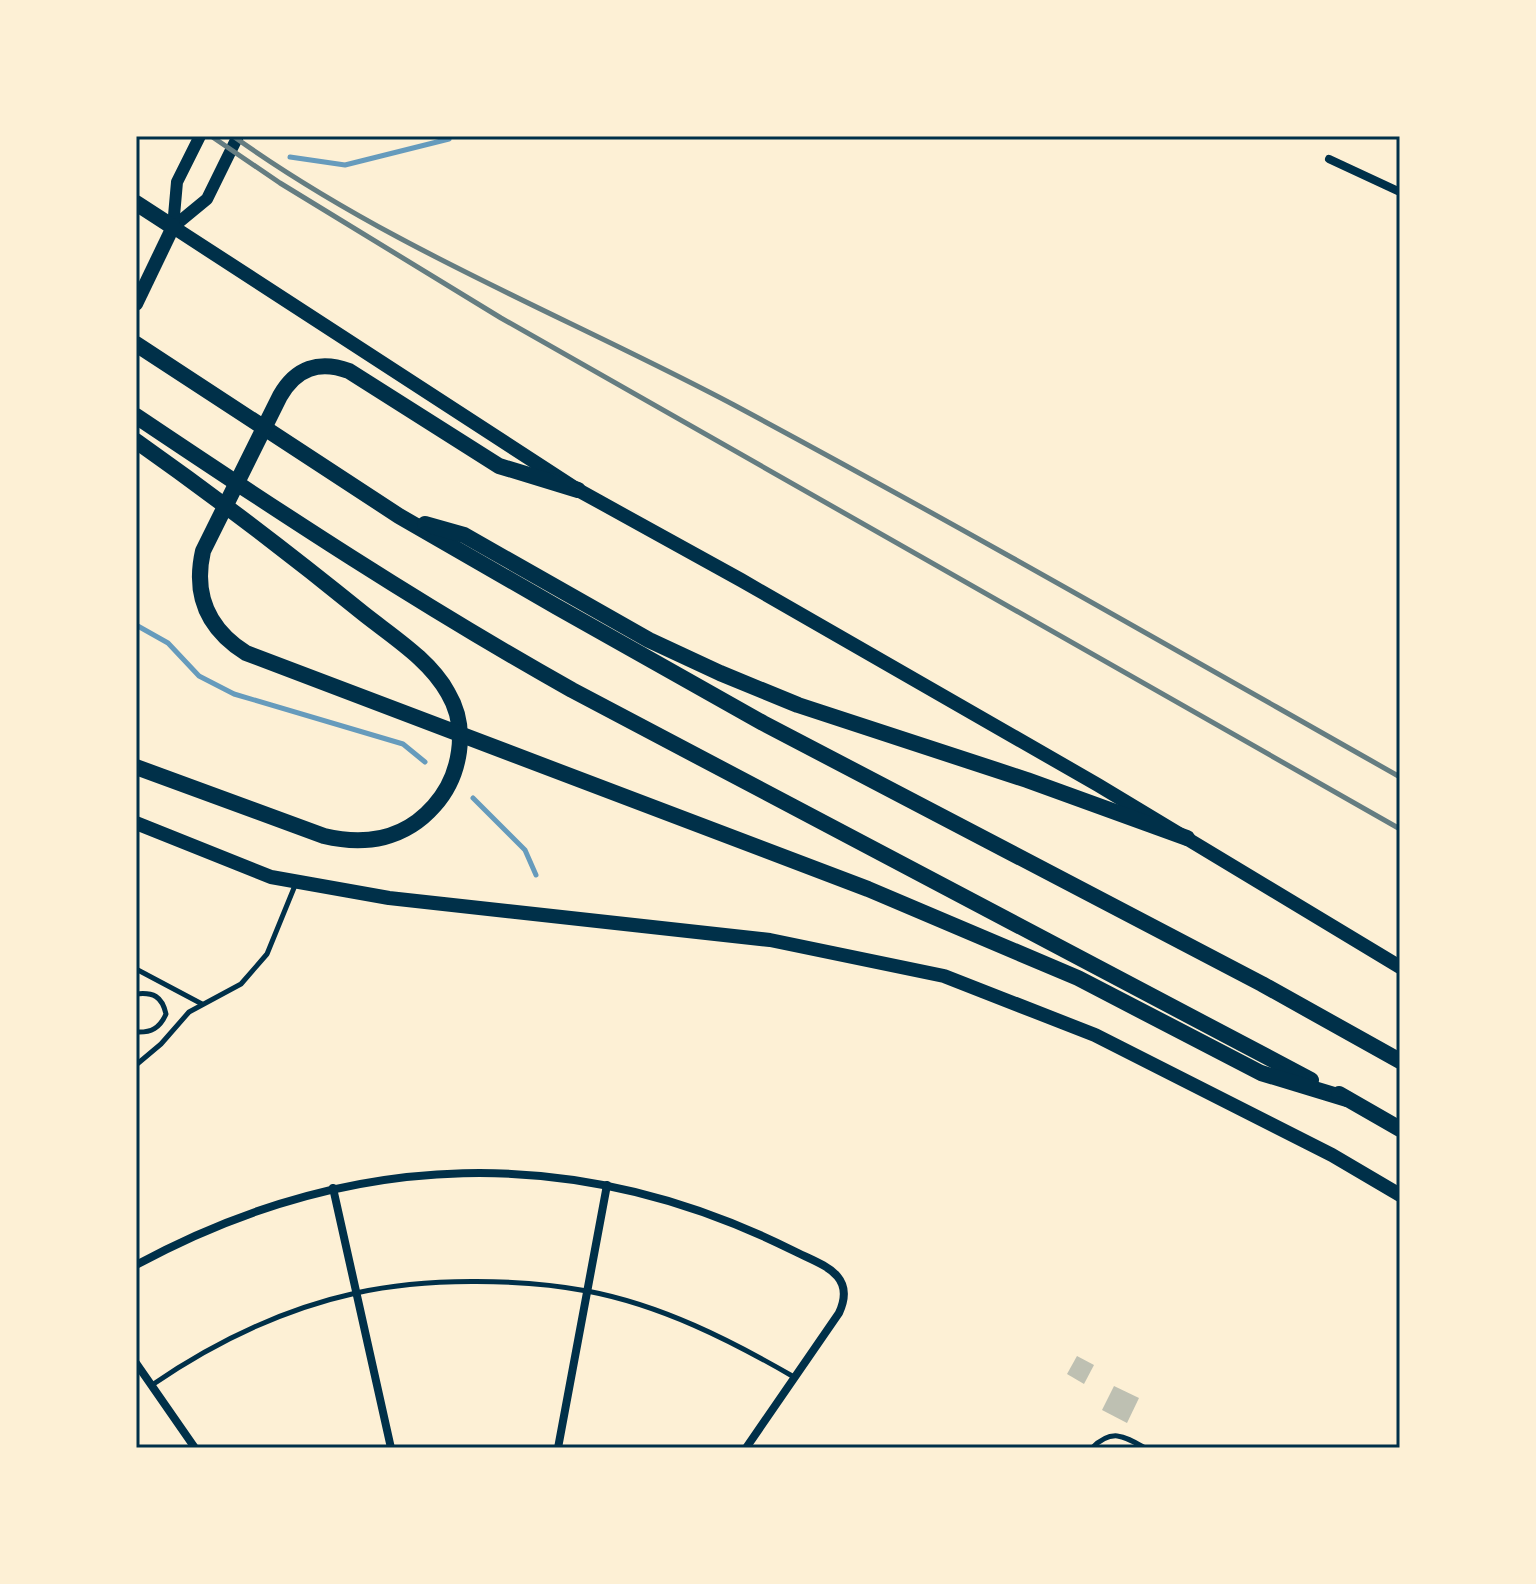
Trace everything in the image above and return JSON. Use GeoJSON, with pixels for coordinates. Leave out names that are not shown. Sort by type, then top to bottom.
{"type":"FeatureCollection","features":[{"type":"Feature","properties":{"kind":"highway"},"geometry":{"type":"LineString","coordinates":[[136,203],[173,227]]}},
{"type":"Feature","properties":{"kind":"highway"},"geometry":{"type":"LineString","coordinates":[[136,344],[399,516],[763,723],[1262,984],[1400,1061]]}},
{"type":"Feature","properties":{"kind":"highway"},"geometry":{"type":"LineString","coordinates":[[578,490],[499,466],[349,371],[321,365],[296,374],[280,396],[211,533],[199,569],[200,590],[210,619],[229,643],[263,661],[868,889],[1078,978],[1261,1073],[1347,1099]]}},
{"type":"Feature","properties":{"kind":"highway"},"geometry":{"type":"LineString","coordinates":[[136,416],[290,520],[510,655],[1400,1129]]}},
{"type":"Feature","properties":{"kind":"highway"},"geometry":{"type":"LineString","coordinates":[[136,441],[213,494],[420,659],[449,694],[456,712],[460,748],[449,786],[421,820],[387,838],[368,841],[346,841],[324,836],[136,767]]}},
{"type":"Feature","properties":{"kind":"highway"},"geometry":{"type":"LineString","coordinates":[[399,516],[464,535],[649,640],[798,705],[1027,780],[1187,838]]}},
{"type":"Feature","properties":{"kind":"main road"},"geometry":{"type":"LineString","coordinates":[[136,304],[173,227],[578,490],[764,593],[1187,838],[1400,967]]}},
{"type":"Feature","properties":{"kind":"main road"},"geometry":{"type":"LineString","coordinates":[[136,823],[271,877],[389,898],[770,940],[944,976],[1095,1035],[1332,1155],[1400,1195]]}},
{"type":"Feature","properties":{"kind":"street"},"geometry":{"type":"LineString","coordinates":[[173,227],[177,182],[200,136]]}},
{"type":"Feature","properties":{"kind":"street"},"geometry":{"type":"LineString","coordinates":[[173,227],[207,199],[238,136]]}},
{"type":"Feature","properties":{"kind":"street"},"geometry":{"type":"LineString","coordinates":[[1329,159],[1400,192]]}},
{"type":"Feature","properties":{"kind":"street"},"geometry":{"type":"LineString","coordinates":[[136,1265],[208,1228],[266,1206],[333,1188],[399,1177],[487,1172],[531,1174],[607,1185],[696,1208],[759,1233],[820,1264],[838,1276],[845,1292],[844,1302],[746,1448]]}},
{"type":"Feature","properties":{"kind":"street"},"geometry":{"type":"LineString","coordinates":[[558,1448],[607,1185]]}},
{"type":"Feature","properties":{"kind":"street"},"geometry":{"type":"LineString","coordinates":[[333,1188],[391,1448]]}},
{"type":"Feature","properties":{"kind":"street"},"geometry":{"type":"LineString","coordinates":[[136,1363],[195,1448]]}},
{"type":"Feature","properties":{"kind":"lane"},"geometry":{"type":"LineString","coordinates":[[136,1065],[161,1044],[189,1012],[241,984],[267,954],[297,881]]}},
{"type":"Feature","properties":{"kind":"lane"},"geometry":{"type":"LineString","coordinates":[[136,969],[203,1004]]}},
{"type":"Feature","properties":{"kind":"lane"},"geometry":{"type":"LineString","coordinates":[[136,994],[150,992],[159,998],[166,1014],[156,1029],[136,1032]]}},
{"type":"Feature","properties":{"kind":"lane"},"geometry":{"type":"LineString","coordinates":[[151,1385],[235,1335],[356,1293],[452,1282],[494,1281],[588,1291],[683,1320],[741,1346],[794,1377]]}},
{"type":"Feature","properties":{"kind":"lane"},"geometry":{"type":"LineString","coordinates":[[1092,1448],[1106,1436],[1116,1435],[1145,1448]]}},
{"type":"Feature","properties":{"kind":"building"},"geometry":{"type":"Polygon","coordinates":[[[1077,1356],[1094,1365],[1084,1384],[1067,1374],[1077,1356]]]}},
{"type":"Feature","properties":{"kind":"building"},"geometry":{"type":"Polygon","coordinates":[[[1114,1386],[1139,1398],[1127,1423],[1102,1410],[1114,1386]]]}},
{"type":"Feature","properties":{"kind":"waterway"},"geometry":{"type":"LineString","coordinates":[[290,157],[345,165],[449,139]]}},
{"type":"Feature","properties":{"kind":"waterway"},"geometry":{"type":"LineString","coordinates":[[136,625],[168,643],[199,676],[234,694],[403,744],[425,762]]}},
{"type":"Feature","properties":{"kind":"waterway"},"geometry":{"type":"LineString","coordinates":[[473,798],[525,850],[536,875]]}},
{"type":"Feature","properties":{"kind":"railway"},"geometry":{"type":"LineString","coordinates":[[211,136],[280,183],[501,318],[1400,829]]}},
{"type":"Feature","properties":{"kind":"railway"},"geometry":{"type":"LineString","coordinates":[[233,136],[353,212],[479,279],[734,405],[985,542],[1400,777]]}}]}
